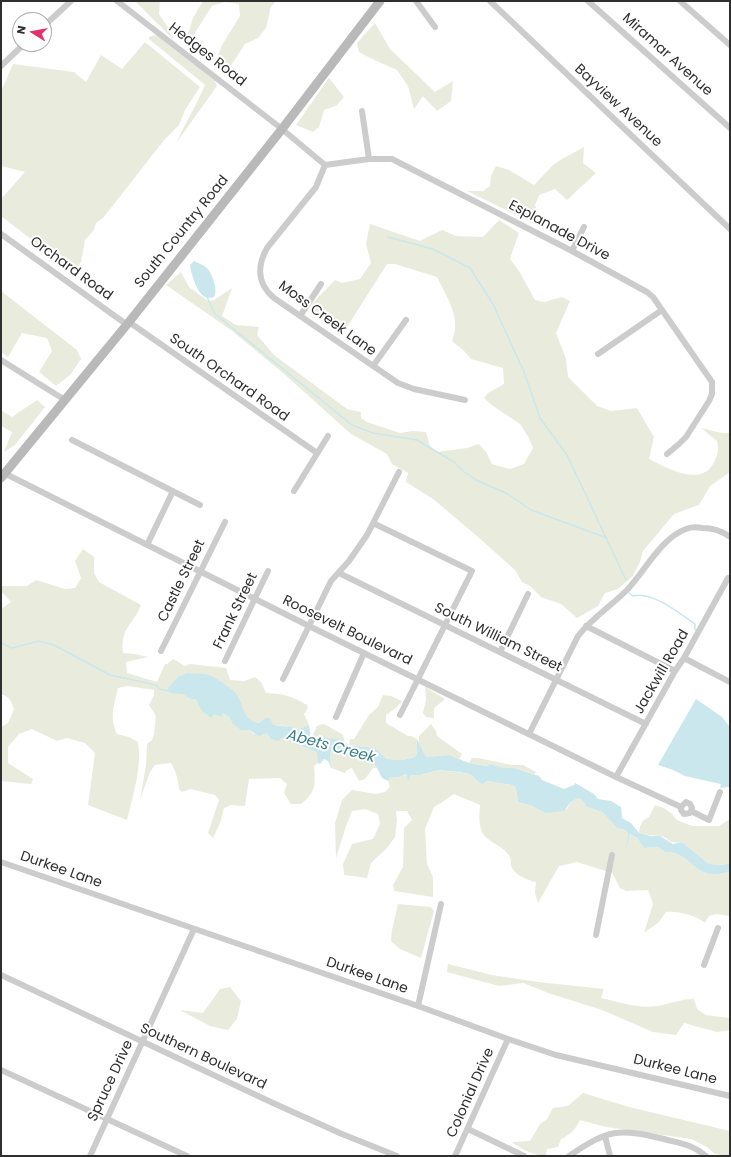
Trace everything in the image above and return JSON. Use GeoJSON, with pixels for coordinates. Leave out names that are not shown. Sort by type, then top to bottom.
{"type":"FeatureCollection","features":[{"type":"Feature","properties":{"kind":"main road","name":"South Country Road"},"geometry":{"type":"LineString","coordinates":[[2,474],[127,323],[282,129],[380,1]]}},
{"type":"Feature","properties":{"kind":"street"},"geometry":{"type":"LineString","coordinates":[[52,18],[69,1]]}},
{"type":"Feature","properties":{"kind":"street","name":"Hedges Road"},"geometry":{"type":"LineString","coordinates":[[118,1],[282,129]]}},
{"type":"Feature","properties":{"kind":"street"},"geometry":{"type":"LineString","coordinates":[[416,1],[435,27]]}},
{"type":"Feature","properties":{"kind":"street","name":"Bayview Avenue"},"geometry":{"type":"LineString","coordinates":[[490,1],[730,229]]}},
{"type":"Feature","properties":{"kind":"street","name":"Miramar Avenue"},"geometry":{"type":"LineString","coordinates":[[588,1],[730,128]]}},
{"type":"Feature","properties":{"kind":"street"},"geometry":{"type":"LineString","coordinates":[[680,1],[730,45]]}},
{"type":"Feature","properties":{"kind":"street"},"geometry":{"type":"LineString","coordinates":[[1,66],[16,52]]}},
{"type":"Feature","properties":{"kind":"street"},"geometry":{"type":"LineString","coordinates":[[362,111],[369,159]]}},
{"type":"Feature","properties":{"kind":"street"},"geometry":{"type":"LineString","coordinates":[[282,129],[325,165]]}},
{"type":"Feature","properties":{"kind":"street","name":"Esplanade Drive"},"geometry":{"type":"LineString","coordinates":[[325,165],[369,159],[392,159],[572,251],[653,296],[710,377],[713,386],[709,401],[686,437],[667,454]]}},
{"type":"Feature","properties":{"kind":"street","name":"Moss Creek Lane"},"geometry":{"type":"LineString","coordinates":[[325,165],[316,187],[267,248],[260,263],[261,279],[264,287],[269,294],[300,316],[404,386],[465,400]]}},
{"type":"Feature","properties":{"kind":"street"},"geometry":{"type":"LineString","coordinates":[[572,251],[584,227]]}},
{"type":"Feature","properties":{"kind":"street","name":"Orchard Road"},"geometry":{"type":"LineString","coordinates":[[1,234],[127,323]]}},
{"type":"Feature","properties":{"kind":"street"},"geometry":{"type":"LineString","coordinates":[[300,316],[321,284]]}},
{"type":"Feature","properties":{"kind":"street"},"geometry":{"type":"LineString","coordinates":[[598,354],[662,310]]}},
{"type":"Feature","properties":{"kind":"street"},"geometry":{"type":"LineString","coordinates":[[373,366],[406,320]]}},
{"type":"Feature","properties":{"kind":"street","name":"South Orchard Road"},"geometry":{"type":"LineString","coordinates":[[127,323],[316,453]]}},
{"type":"Feature","properties":{"kind":"street"},"geometry":{"type":"LineString","coordinates":[[1,360],[64,400]]}},
{"type":"Feature","properties":{"kind":"street"},"geometry":{"type":"LineString","coordinates":[[294,491],[316,453],[328,436]]}},
{"type":"Feature","properties":{"kind":"street"},"geometry":{"type":"LineString","coordinates":[[72,440],[200,504]]}},
{"type":"Feature","properties":{"kind":"street"},"geometry":{"type":"LineString","coordinates":[[283,679],[331,581],[358,549],[399,472]]}},
{"type":"Feature","properties":{"kind":"street","name":"Roosevelt Boulevard"},"geometry":{"type":"LineString","coordinates":[[2,474],[418,680],[616,777],[681,807],[684,814],[692,811],[709,820],[720,792]]}},
{"type":"Feature","properties":{"kind":"street"},"geometry":{"type":"LineString","coordinates":[[147,545],[173,491]]}},
{"type":"Feature","properties":{"kind":"street","name":"Castle Street"},"geometry":{"type":"LineString","coordinates":[[161,651],[225,522]]}},
{"type":"Feature","properties":{"kind":"street"},"geometry":{"type":"LineString","coordinates":[[373,523],[472,571],[446,626],[400,715]]}},
{"type":"Feature","properties":{"kind":"street"},"geometry":{"type":"LineString","coordinates":[[529,734],[578,636],[586,626],[627,590],[664,544],[681,531],[688,528],[709,528],[721,530],[730,537]]}},
{"type":"Feature","properties":{"kind":"street","name":"Frank Street"},"geometry":{"type":"LineString","coordinates":[[225,661],[268,571]]}},
{"type":"Feature","properties":{"kind":"street","name":"South William Street"},"geometry":{"type":"LineString","coordinates":[[339,573],[646,724]]}},
{"type":"Feature","properties":{"kind":"street","name":"Jackwill Road"},"geometry":{"type":"LineString","coordinates":[[616,777],[728,578]]}},
{"type":"Feature","properties":{"kind":"street"},"geometry":{"type":"LineString","coordinates":[[500,652],[528,594]]}},
{"type":"Feature","properties":{"kind":"street"},"geometry":{"type":"LineString","coordinates":[[586,626],[675,671]]}},
{"type":"Feature","properties":{"kind":"street"},"geometry":{"type":"LineString","coordinates":[[336,717],[364,653]]}},
{"type":"Feature","properties":{"kind":"street"},"geometry":{"type":"LineString","coordinates":[[684,658],[730,682]]}},
{"type":"Feature","properties":{"kind":"street"},"geometry":{"type":"LineString","coordinates":[[596,935],[612,855]]}},
{"type":"Feature","properties":{"kind":"street","name":"Durkee Lane"},"geometry":{"type":"LineString","coordinates":[[1,862],[556,1055],[730,1096]]}},
{"type":"Feature","properties":{"kind":"street"},"geometry":{"type":"LineString","coordinates":[[418,1006],[441,904]]}},
{"type":"Feature","properties":{"kind":"street"},"geometry":{"type":"LineString","coordinates":[[704,965],[718,928]]}},
{"type":"Feature","properties":{"kind":"street","name":"Spruce Drive"},"geometry":{"type":"LineString","coordinates":[[90,1156],[194,929]]}},
{"type":"Feature","properties":{"kind":"street","name":"Southern Boulevard"},"geometry":{"type":"LineString","coordinates":[[1,975],[280,1106],[342,1134],[397,1156]]}},
{"type":"Feature","properties":{"kind":"street","name":"Colonial Drive"},"geometry":{"type":"LineString","coordinates":[[455,1156],[508,1039]]}},
{"type":"Feature","properties":{"kind":"street"},"geometry":{"type":"LineString","coordinates":[[1,1070],[187,1156]]}},
{"type":"Feature","properties":{"kind":"street"},"geometry":{"type":"LineString","coordinates":[[468,1129],[524,1156]]}},
{"type":"Feature","properties":{"kind":"street"},"geometry":{"type":"LineString","coordinates":[[569,1156],[590,1142],[617,1132],[640,1134],[692,1146],[706,1156]]}},
{"type":"Feature","properties":{"kind":"street"},"geometry":{"type":"LineString","coordinates":[[604,1136],[610,1156]]}},
{"type":"Feature","properties":{"kind":"shaded area"},"geometry":{"type":"Polygon","coordinates":[[[160,1],[159,14],[169,29],[171,37],[136,2],[160,1]]]}},
{"type":"Feature","properties":{"kind":"shaded area"},"geometry":{"type":"Polygon","coordinates":[[[203,1],[276,1],[271,7],[266,28],[258,38],[245,44],[226,73],[215,63],[222,45],[240,16],[239,4],[225,2],[212,6],[196,31],[193,44],[186,40],[193,18],[203,1]]]}},
{"type":"Feature","properties":{"kind":"shaded area"},"geometry":{"type":"Polygon","coordinates":[[[375,23],[390,49],[435,92],[453,81],[451,101],[437,111],[423,96],[414,109],[408,86],[397,70],[359,52],[357,43],[375,23]]]}},
{"type":"Feature","properties":{"kind":"shaded area"},"geometry":{"type":"Polygon","coordinates":[[[155,35],[163,39],[215,81],[217,86],[177,142],[205,85],[149,39],[149,37],[155,35]]]}},
{"type":"Feature","properties":{"kind":"shaded area"},"geometry":{"type":"Polygon","coordinates":[[[145,42],[200,87],[185,110],[179,125],[165,139],[103,218],[96,223],[94,230],[85,240],[81,262],[74,272],[1,216],[1,199],[25,172],[1,166],[1,89],[13,64],[74,72],[86,82],[101,55],[122,69],[145,42]]]}},
{"type":"Feature","properties":{"kind":"shaded area"},"geometry":{"type":"Polygon","coordinates":[[[329,78],[344,97],[336,106],[324,110],[319,127],[313,132],[296,125],[329,78]]]}},
{"type":"Feature","properties":{"kind":"shaded area"},"geometry":{"type":"Polygon","coordinates":[[[584,147],[583,163],[596,173],[567,200],[555,189],[539,195],[535,205],[545,229],[467,191],[483,191],[490,186],[491,176],[496,166],[509,170],[534,185],[553,165],[584,147]]]}},
{"type":"Feature","properties":{"kind":"shaded area"},"geometry":{"type":"Polygon","coordinates":[[[499,220],[519,233],[510,259],[519,271],[535,300],[544,302],[562,297],[570,301],[556,333],[566,359],[568,377],[597,406],[611,411],[637,408],[654,437],[649,459],[684,474],[701,474],[708,470],[714,462],[718,449],[717,441],[701,428],[722,433],[730,433],[730,472],[710,486],[699,505],[674,514],[643,551],[640,562],[633,576],[618,589],[605,593],[598,606],[577,618],[561,604],[541,597],[530,586],[522,582],[515,570],[477,536],[433,499],[406,482],[408,473],[392,464],[387,454],[351,434],[283,373],[231,330],[166,285],[181,272],[189,287],[208,301],[214,300],[232,288],[222,316],[236,325],[259,327],[257,335],[274,355],[347,409],[361,412],[361,418],[367,422],[400,433],[412,431],[426,432],[430,446],[436,452],[467,448],[479,444],[486,452],[492,464],[510,469],[524,464],[533,448],[529,438],[520,424],[493,406],[484,398],[488,393],[504,384],[503,368],[471,359],[452,341],[455,333],[454,316],[449,300],[437,277],[395,264],[387,264],[347,327],[340,333],[313,314],[310,306],[335,280],[342,283],[360,279],[371,263],[366,244],[370,224],[420,241],[442,230],[456,236],[483,237],[499,220]]]}},
{"type":"Feature","properties":{"kind":"shaded area"},"geometry":{"type":"Polygon","coordinates":[[[1,291],[77,350],[81,359],[71,374],[56,386],[39,372],[52,351],[47,338],[22,333],[8,357],[1,352],[1,291]]]}},
{"type":"Feature","properties":{"kind":"shaded area"},"geometry":{"type":"Polygon","coordinates":[[[37,400],[45,407],[15,445],[4,452],[12,432],[1,426],[1,410],[12,417],[37,400]]]}},
{"type":"Feature","properties":{"kind":"shaded area"},"geometry":{"type":"Polygon","coordinates":[[[83,549],[94,557],[94,573],[99,582],[141,605],[125,632],[123,638],[123,653],[148,657],[126,662],[127,673],[157,682],[165,664],[173,659],[185,666],[190,664],[226,668],[230,680],[244,681],[255,677],[261,682],[266,693],[288,696],[307,705],[308,708],[304,714],[309,725],[297,730],[285,726],[273,725],[265,718],[259,723],[223,713],[229,717],[233,724],[249,730],[254,734],[266,733],[271,739],[282,738],[318,752],[318,763],[314,766],[314,787],[310,795],[301,804],[291,804],[284,793],[287,784],[280,778],[249,779],[245,806],[231,805],[224,808],[220,823],[213,838],[208,833],[219,800],[215,795],[190,789],[182,792],[179,789],[171,763],[155,765],[150,772],[140,800],[146,765],[147,744],[152,740],[154,734],[156,716],[149,705],[154,695],[154,690],[128,686],[118,688],[113,717],[117,734],[129,737],[138,742],[138,772],[127,820],[88,805],[95,753],[85,743],[67,738],[57,741],[32,729],[19,734],[8,747],[8,763],[33,779],[31,784],[1,781],[1,727],[8,723],[14,709],[10,700],[1,694],[1,609],[11,602],[1,591],[1,586],[27,586],[36,580],[65,589],[75,588],[81,578],[75,561],[83,549]]]}},
{"type":"Feature","properties":{"kind":"shaded area"},"geometry":{"type":"Polygon","coordinates":[[[425,687],[445,699],[434,708],[434,718],[426,717],[423,713],[426,700],[425,687]]]}},
{"type":"Feature","properties":{"kind":"shaded area"},"geometry":{"type":"Polygon","coordinates":[[[383,695],[391,696],[402,701],[396,708],[386,715],[386,723],[408,736],[417,739],[417,753],[415,757],[402,760],[387,759],[375,748],[349,745],[350,739],[354,739],[369,715],[378,707],[383,695]]]}},
{"type":"Feature","properties":{"kind":"shaded area"},"geometry":{"type":"Polygon","coordinates":[[[323,724],[343,735],[345,742],[341,740],[311,739],[317,726],[323,724]]]}},
{"type":"Feature","properties":{"kind":"shaded area"},"geometry":{"type":"Polygon","coordinates":[[[431,724],[436,731],[437,736],[462,754],[459,759],[449,755],[426,757],[419,743],[419,736],[431,724]]]}},
{"type":"Feature","properties":{"kind":"shaded area"},"geometry":{"type":"Polygon","coordinates":[[[333,749],[348,756],[371,760],[377,768],[373,768],[365,779],[359,781],[352,768],[347,770],[345,773],[331,768],[330,753],[333,749]]]}},
{"type":"Feature","properties":{"kind":"shaded area"},"geometry":{"type":"Polygon","coordinates":[[[472,758],[512,765],[523,765],[536,772],[534,774],[514,768],[504,768],[490,764],[487,766],[469,763],[472,758]]]}},
{"type":"Feature","properties":{"kind":"shaded area"},"geometry":{"type":"Polygon","coordinates":[[[439,770],[470,774],[482,785],[487,781],[512,785],[516,788],[518,802],[532,806],[545,813],[567,809],[571,802],[578,798],[582,800],[587,807],[602,812],[617,828],[624,828],[628,833],[626,847],[630,834],[637,838],[644,848],[658,847],[665,852],[674,853],[708,874],[718,874],[730,871],[730,916],[716,914],[709,916],[705,923],[687,914],[666,912],[659,922],[644,933],[653,904],[648,890],[626,891],[620,888],[612,873],[577,862],[559,866],[538,903],[535,893],[536,882],[526,879],[516,873],[512,868],[508,854],[501,847],[488,839],[482,832],[479,819],[480,805],[454,794],[434,807],[425,829],[427,864],[433,877],[433,897],[394,891],[393,885],[403,867],[404,828],[412,820],[407,811],[396,811],[397,821],[395,837],[387,848],[371,863],[367,878],[344,875],[343,864],[352,844],[373,839],[380,824],[378,814],[365,809],[352,811],[336,858],[335,823],[342,800],[352,790],[376,794],[385,792],[390,787],[388,781],[390,778],[408,774],[408,781],[411,775],[422,775],[439,770]]]}},
{"type":"Feature","properties":{"kind":"shaded area"},"geometry":{"type":"Polygon","coordinates":[[[655,805],[664,808],[677,820],[692,826],[719,826],[728,820],[730,821],[730,863],[721,865],[709,864],[682,842],[671,842],[663,837],[639,833],[640,826],[643,821],[649,817],[655,805]]]}},
{"type":"Feature","properties":{"kind":"shaded area"},"geometry":{"type":"Polygon","coordinates":[[[398,904],[431,907],[434,911],[421,958],[400,949],[391,941],[398,904]]]}},
{"type":"Feature","properties":{"kind":"shaded area"},"geometry":{"type":"Polygon","coordinates":[[[448,964],[492,975],[538,982],[604,989],[601,998],[643,1007],[694,999],[697,1009],[706,1015],[730,1018],[730,1030],[717,1032],[684,1023],[676,1035],[653,1032],[602,1010],[551,994],[523,983],[499,986],[447,972],[448,964]]]}},
{"type":"Feature","properties":{"kind":"shaded area"},"geometry":{"type":"Polygon","coordinates":[[[230,987],[241,1001],[237,1019],[228,1030],[210,1026],[180,1010],[203,1013],[220,989],[230,987]]]}},
{"type":"Feature","properties":{"kind":"shaded area"},"geometry":{"type":"Polygon","coordinates":[[[583,1093],[629,1107],[730,1131],[730,1156],[715,1154],[707,1147],[691,1139],[606,1127],[580,1120],[572,1131],[561,1139],[558,1147],[547,1149],[546,1155],[537,1155],[511,1142],[530,1141],[540,1124],[547,1119],[553,1108],[568,1106],[583,1093]]]}},
{"type":"Feature","properties":{"kind":"water"},"geometry":{"type":"Polygon","coordinates":[[[194,261],[206,267],[210,272],[215,288],[214,297],[205,297],[199,291],[193,278],[190,265],[194,261]]]}},
{"type":"Feature","properties":{"kind":"water"},"geometry":{"type":"Polygon","coordinates":[[[187,673],[209,675],[224,684],[240,699],[244,712],[249,719],[259,723],[265,718],[270,718],[273,725],[291,727],[297,730],[309,725],[311,739],[322,737],[341,740],[349,745],[375,748],[387,759],[402,760],[415,757],[417,753],[417,739],[426,757],[449,755],[469,763],[487,766],[490,764],[504,768],[514,768],[539,776],[542,780],[564,789],[574,785],[575,783],[594,794],[598,799],[611,801],[621,807],[622,818],[631,823],[639,833],[651,836],[660,836],[673,844],[682,842],[709,864],[721,865],[730,863],[730,871],[718,874],[708,874],[674,853],[665,852],[658,847],[644,848],[637,838],[630,834],[625,852],[628,833],[624,829],[617,828],[602,812],[587,807],[582,800],[578,798],[571,802],[564,811],[545,813],[532,806],[518,802],[516,788],[512,785],[487,781],[482,785],[470,774],[439,770],[421,775],[411,775],[408,782],[407,774],[390,778],[388,781],[382,778],[371,760],[347,756],[333,749],[330,753],[331,768],[328,761],[324,759],[320,764],[318,763],[317,752],[282,738],[278,741],[271,739],[266,733],[259,736],[249,730],[241,730],[233,724],[229,717],[223,713],[222,717],[214,714],[211,718],[201,710],[196,699],[191,699],[183,694],[170,693],[168,688],[178,677],[187,673]]]}},
{"type":"Feature","properties":{"kind":"water"},"geometry":{"type":"Polygon","coordinates":[[[696,699],[722,717],[730,727],[730,787],[720,788],[721,784],[685,776],[658,765],[696,699]]]}},
{"type":"Feature","properties":{"kind":"waterway"},"geometry":{"type":"LineString","coordinates":[[388,237],[433,249],[470,268],[493,304],[524,372],[540,418],[567,455],[626,580]]}},
{"type":"Feature","properties":{"kind":"waterway"},"geometry":{"type":"LineString","coordinates":[[207,297],[215,314],[352,425],[373,433],[417,440],[454,462],[463,471],[476,480],[508,494],[531,510],[607,538]]}},
{"type":"Feature","properties":{"kind":"waterway"},"geometry":{"type":"LineString","coordinates":[[629,593],[633,596],[640,595],[648,597],[665,604],[695,624],[695,630]]}},
{"type":"Feature","properties":{"kind":"waterway","name":"Abets Creek"},"geometry":{"type":"LineString","coordinates":[[1,643],[12,648],[39,641],[54,645],[110,675],[156,685],[160,689],[170,690]]}}]}
